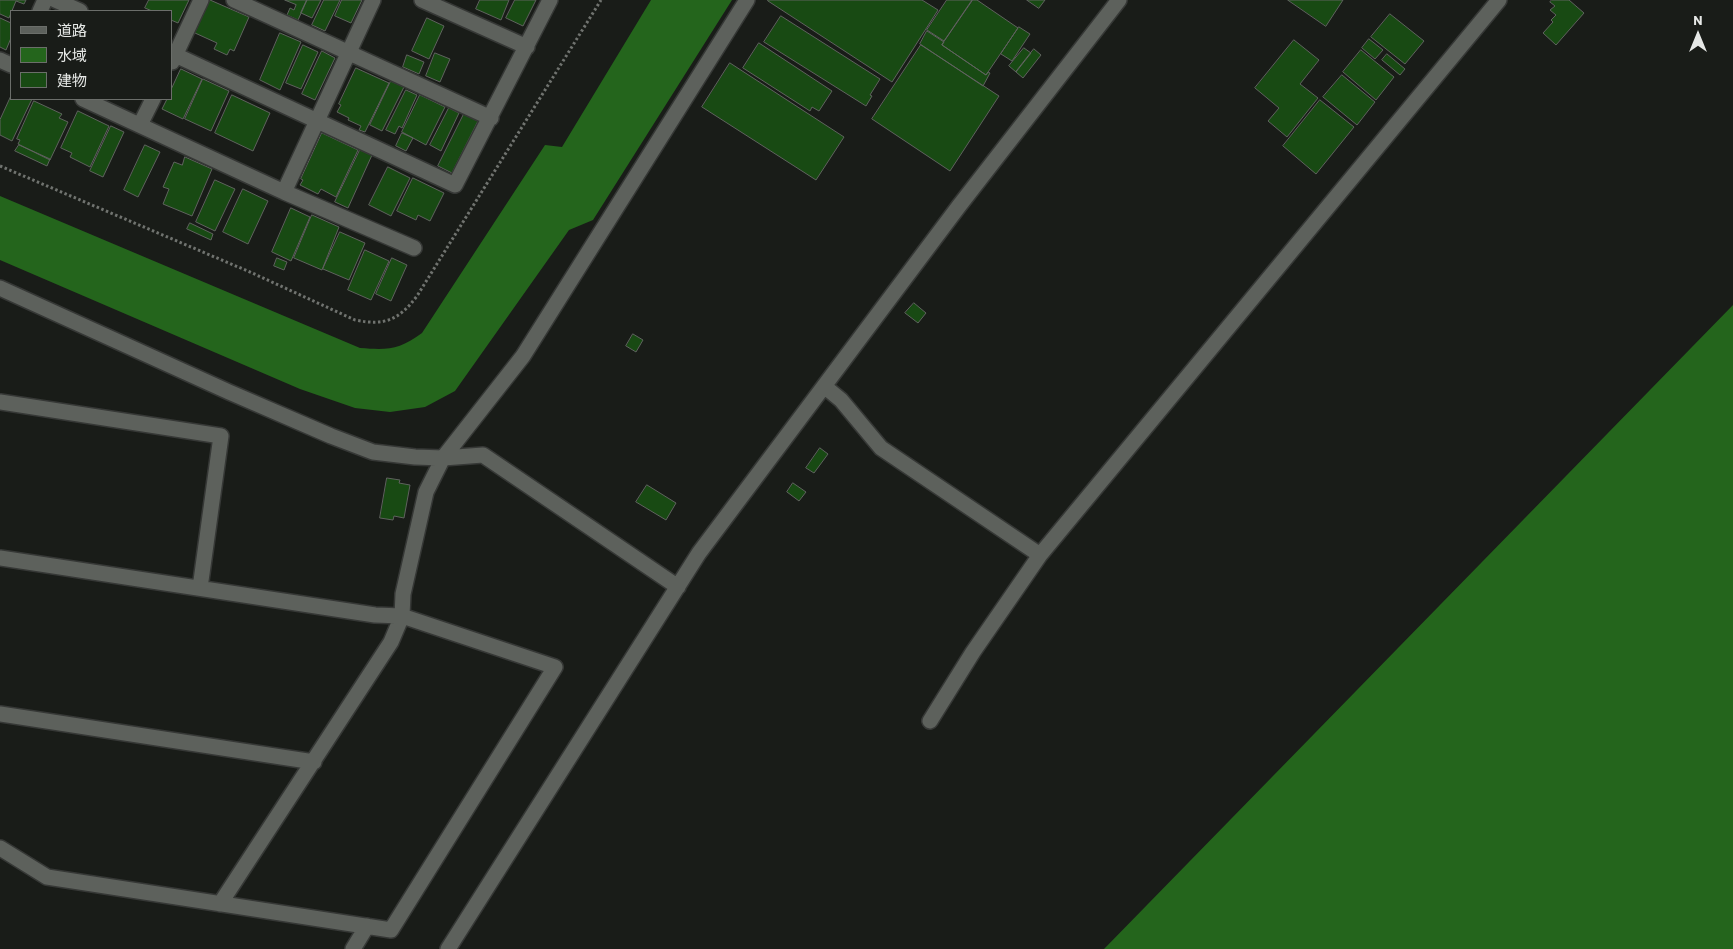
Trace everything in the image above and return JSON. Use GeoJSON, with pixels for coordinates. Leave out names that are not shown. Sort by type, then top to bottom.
{"type":"FeatureCollection","features":[{"type":"Feature","properties":{"kind":"street"},"geometry":{"type":"LineString","coordinates":[[55,0],[78,10]]}},
{"type":"Feature","properties":{"kind":"street"},"geometry":{"type":"LineString","coordinates":[[201,0],[173,56],[455,185],[550,0]]}},
{"type":"Feature","properties":{"kind":"street"},"geometry":{"type":"LineString","coordinates":[[234,0],[491,118]]}},
{"type":"Feature","properties":{"kind":"street"},"geometry":{"type":"LineString","coordinates":[[284,192],[373,0]]}},
{"type":"Feature","properties":{"kind":"street"},"geometry":{"type":"LineString","coordinates":[[422,0],[527,47]]}},
{"type":"Feature","properties":{"kind":"street"},"geometry":{"type":"LineString","coordinates":[[220,904],[391,642],[402,616],[403,594],[426,492],[443,458],[523,356],[747,0]]}},
{"type":"Feature","properties":{"kind":"street"},"geometry":{"type":"LineString","coordinates":[[448,949],[699,553],[965,199],[1118,0]]}},
{"type":"Feature","properties":{"kind":"street"},"geometry":{"type":"LineString","coordinates":[[930,721],[973,652],[1040,555],[1499,0]]}},
{"type":"Feature","properties":{"kind":"street"},"geometry":{"type":"LineString","coordinates":[[86,100],[284,192],[414,248]]}},
{"type":"Feature","properties":{"kind":"street"},"geometry":{"type":"LineString","coordinates":[[140,125],[152,100]]}},
{"type":"Feature","properties":{"kind":"street"},"geometry":{"type":"LineString","coordinates":[[0,288],[229,392],[373,452],[443,458],[482,455],[678,587]]}},
{"type":"Feature","properties":{"kind":"street"},"geometry":{"type":"LineString","coordinates":[[824,386],[841,400],[880,448],[1040,555]]}},
{"type":"Feature","properties":{"kind":"street"},"geometry":{"type":"LineString","coordinates":[[0,402],[221,436],[200,588]]}},
{"type":"Feature","properties":{"kind":"street"},"geometry":{"type":"LineString","coordinates":[[0,558],[375,615],[402,616],[555,667],[392,930],[47,877],[0,848]]}},
{"type":"Feature","properties":{"kind":"street"},"geometry":{"type":"LineString","coordinates":[[0,714],[314,762]]}},
{"type":"Feature","properties":{"kind":"street"},"geometry":{"type":"LineString","coordinates":[[353,949],[367,926]]}},
{"type":"Feature","properties":{"kind":"water"},"geometry":{"type":"Polygon","coordinates":[[[651,0],[732,0],[593,220],[569,230],[455,391],[425,407],[390,412],[355,408],[300,389],[0,260],[0,196],[360,348],[386,349],[400,346],[422,333],[545,145],[562,147],[651,0]]]}},
{"type":"Feature","properties":{"kind":"water"},"geometry":{"type":"Polygon","coordinates":[[[1733,305],[1733,949],[1104,949],[1733,305]]]}},
{"type":"Feature","properties":{"kind":"building"},"geometry":{"type":"Polygon","coordinates":[[[0,0],[26,0],[24,4],[16,1],[12,10],[10,10],[9,18],[0,14],[0,0]]]}},
{"type":"Feature","properties":{"kind":"building"},"geometry":{"type":"Polygon","coordinates":[[[149,0],[189,0],[178,23],[172,20],[172,10],[150,10],[145,8],[149,0]]]}},
{"type":"Feature","properties":{"kind":"building"},"geometry":{"type":"Polygon","coordinates":[[[210,0],[249,17],[234,51],[230,49],[227,55],[214,49],[217,43],[195,33],[210,0]]]}},
{"type":"Feature","properties":{"kind":"building"},"geometry":{"type":"Polygon","coordinates":[[[285,0],[307,0],[298,20],[287,15],[290,8],[294,10],[296,5],[285,0]]]}},
{"type":"Feature","properties":{"kind":"building"},"geometry":{"type":"Polygon","coordinates":[[[307,0],[321,0],[312,18],[301,13],[307,0]]]}},
{"type":"Feature","properties":{"kind":"building"},"geometry":{"type":"Polygon","coordinates":[[[324,0],[340,0],[325,31],[312,25],[324,0]]]}},
{"type":"Feature","properties":{"kind":"building"},"geometry":{"type":"Polygon","coordinates":[[[342,0],[362,0],[351,23],[335,16],[342,0]]]}},
{"type":"Feature","properties":{"kind":"building"},"geometry":{"type":"Polygon","coordinates":[[[480,0],[509,0],[501,20],[476,9],[480,0]]]}},
{"type":"Feature","properties":{"kind":"building"},"geometry":{"type":"Polygon","coordinates":[[[515,0],[536,0],[523,26],[506,18],[515,0]]]}},
{"type":"Feature","properties":{"kind":"building"},"geometry":{"type":"Polygon","coordinates":[[[768,0],[922,0],[938,10],[892,82],[768,0]]]}},
{"type":"Feature","properties":{"kind":"building"},"geometry":{"type":"Polygon","coordinates":[[[947,0],[972,0],[944,41],[927,30],[947,0]]]}},
{"type":"Feature","properties":{"kind":"building"},"geometry":{"type":"Polygon","coordinates":[[[973,0],[977,0],[1018,28],[986,75],[942,45],[973,0]]]}},
{"type":"Feature","properties":{"kind":"building"},"geometry":{"type":"Polygon","coordinates":[[[1027,0],[1045,0],[1039,8],[1027,0]]]}},
{"type":"Feature","properties":{"kind":"building"},"geometry":{"type":"Polygon","coordinates":[[[1288,0],[1343,0],[1326,26],[1288,0]]]}},
{"type":"Feature","properties":{"kind":"building"},"geometry":{"type":"Polygon","coordinates":[[[1552,0],[1569,0],[1584,13],[1556,45],[1543,33],[1553,22],[1551,20],[1556,15],[1550,10],[1555,6],[1550,2],[1552,0]]]}},
{"type":"Feature","properties":{"kind":"building"},"geometry":{"type":"Polygon","coordinates":[[[1390,14],[1424,41],[1405,64],[1371,37],[1390,14]]]}},
{"type":"Feature","properties":{"kind":"building"},"geometry":{"type":"Polygon","coordinates":[[[781,16],[880,79],[870,95],[872,96],[866,106],[764,42],[781,16]]]}},
{"type":"Feature","properties":{"kind":"building"},"geometry":{"type":"Polygon","coordinates":[[[0,18],[10,23],[10,40],[6,50],[0,47],[0,18]]]}},
{"type":"Feature","properties":{"kind":"building"},"geometry":{"type":"Polygon","coordinates":[[[427,18],[444,26],[429,59],[412,51],[427,18]]]}},
{"type":"Feature","properties":{"kind":"building"},"geometry":{"type":"Polygon","coordinates":[[[1019,27],[1030,34],[1012,61],[1001,54],[1019,27]]]}},
{"type":"Feature","properties":{"kind":"building"},"geometry":{"type":"Polygon","coordinates":[[[927,31],[944,42],[942,45],[986,75],[988,72],[990,73],[983,86],[920,44],[927,31]]]}},
{"type":"Feature","properties":{"kind":"building"},"geometry":{"type":"Polygon","coordinates":[[[280,33],[301,42],[280,90],[260,80],[280,33]]]}},
{"type":"Feature","properties":{"kind":"building"},"geometry":{"type":"Polygon","coordinates":[[[1369,39],[1383,50],[1375,59],[1362,48],[1369,39]]]}},
{"type":"Feature","properties":{"kind":"building"},"geometry":{"type":"Polygon","coordinates":[[[1294,40],[1319,60],[1300,84],[1318,98],[1287,137],[1268,121],[1279,108],[1255,88],[1294,40]]]}},
{"type":"Feature","properties":{"kind":"building"},"geometry":{"type":"Polygon","coordinates":[[[759,43],[832,91],[819,111],[812,107],[810,111],[743,68],[759,43]]]}},
{"type":"Feature","properties":{"kind":"building"},"geometry":{"type":"Polygon","coordinates":[[[303,45],[318,52],[301,89],[286,83],[303,45]]]}},
{"type":"Feature","properties":{"kind":"building"},"geometry":{"type":"Polygon","coordinates":[[[921,45],[999,96],[950,171],[872,119],[921,45]]]}},
{"type":"Feature","properties":{"kind":"building"},"geometry":{"type":"Polygon","coordinates":[[[1024,48],[1031,53],[1016,72],[1009,66],[1024,48]]]}},
{"type":"Feature","properties":{"kind":"building"},"geometry":{"type":"Polygon","coordinates":[[[1034,49],[1041,55],[1023,78],[1016,72],[1034,49]]]}},
{"type":"Feature","properties":{"kind":"building"},"geometry":{"type":"Polygon","coordinates":[[[1361,50],[1394,77],[1376,100],[1343,72],[1361,50]]]}},
{"type":"Feature","properties":{"kind":"building"},"geometry":{"type":"Polygon","coordinates":[[[322,51],[335,58],[315,100],[302,94],[322,51]]]}},
{"type":"Feature","properties":{"kind":"building"},"geometry":{"type":"Polygon","coordinates":[[[435,53],[450,59],[440,82],[426,76],[435,53]]]}},
{"type":"Feature","properties":{"kind":"building"},"geometry":{"type":"Polygon","coordinates":[[[1387,54],[1405,69],[1400,75],[1382,60],[1387,54]]]}},
{"type":"Feature","properties":{"kind":"building"},"geometry":{"type":"Polygon","coordinates":[[[407,55],[424,62],[419,74],[403,67],[407,55]]]}},
{"type":"Feature","properties":{"kind":"building"},"geometry":{"type":"Polygon","coordinates":[[[730,63],[844,137],[816,180],[702,107],[730,63]]]}},
{"type":"Feature","properties":{"kind":"building"},"geometry":{"type":"Polygon","coordinates":[[[356,68],[389,83],[365,132],[359,130],[361,126],[337,112],[356,68]]]}},
{"type":"Feature","properties":{"kind":"building"},"geometry":{"type":"Polygon","coordinates":[[[181,69],[202,79],[183,119],[162,109],[166,100],[172,100],[172,88],[181,69]]]}},
{"type":"Feature","properties":{"kind":"building"},"geometry":{"type":"Polygon","coordinates":[[[1342,75],[1375,102],[1357,125],[1323,97],[1342,75]]]}},
{"type":"Feature","properties":{"kind":"building"},"geometry":{"type":"Polygon","coordinates":[[[203,79],[229,91],[211,131],[185,119],[203,79]]]}},
{"type":"Feature","properties":{"kind":"building"},"geometry":{"type":"Polygon","coordinates":[[[391,81],[404,87],[382,131],[370,125],[391,81]]]}},
{"type":"Feature","properties":{"kind":"building"},"geometry":{"type":"Polygon","coordinates":[[[406,90],[417,95],[402,128],[399,126],[395,134],[386,130],[406,90]]]}},
{"type":"Feature","properties":{"kind":"building"},"geometry":{"type":"Polygon","coordinates":[[[232,95],[270,113],[253,151],[215,133],[232,95]]]}},
{"type":"Feature","properties":{"kind":"building"},"geometry":{"type":"Polygon","coordinates":[[[420,95],[445,107],[426,145],[402,132],[420,95]]]}},
{"type":"Feature","properties":{"kind":"building"},"geometry":{"type":"Polygon","coordinates":[[[10,98],[10,100],[32,100],[12,141],[0,135],[0,120],[10,98]]]}},
{"type":"Feature","properties":{"kind":"building"},"geometry":{"type":"Polygon","coordinates":[[[1320,100],[1354,127],[1316,174],[1283,146],[1320,100]]]}},
{"type":"Feature","properties":{"kind":"building"},"geometry":{"type":"Polygon","coordinates":[[[34,101],[62,114],[59,118],[68,122],[50,160],[18,144],[20,140],[17,139],[34,101]]]}},
{"type":"Feature","properties":{"kind":"building"},"geometry":{"type":"Polygon","coordinates":[[[449,108],[459,113],[441,151],[430,145],[449,108]]]}},
{"type":"Feature","properties":{"kind":"building"},"geometry":{"type":"Polygon","coordinates":[[[78,111],[109,126],[90,167],[70,157],[72,153],[61,148],[78,111]]]}},
{"type":"Feature","properties":{"kind":"building"},"geometry":{"type":"Polygon","coordinates":[[[464,114],[478,121],[452,173],[438,166],[464,114]]]}},
{"type":"Feature","properties":{"kind":"building"},"geometry":{"type":"Polygon","coordinates":[[[111,126],[124,132],[103,177],[90,171],[111,126]]]}},
{"type":"Feature","properties":{"kind":"building"},"geometry":{"type":"Polygon","coordinates":[[[322,133],[358,150],[336,197],[321,189],[318,194],[300,185],[322,133]]]}},
{"type":"Feature","properties":{"kind":"building"},"geometry":{"type":"Polygon","coordinates":[[[402,133],[413,138],[406,151],[396,146],[402,133]]]}},
{"type":"Feature","properties":{"kind":"building"},"geometry":{"type":"Polygon","coordinates":[[[19,145],[50,159],[47,166],[15,151],[19,145]]]}},
{"type":"Feature","properties":{"kind":"building"},"geometry":{"type":"Polygon","coordinates":[[[145,145],[160,152],[138,197],[124,190],[145,145]]]}},
{"type":"Feature","properties":{"kind":"building"},"geometry":{"type":"Polygon","coordinates":[[[360,150],[372,155],[348,208],[335,202],[360,150]]]}},
{"type":"Feature","properties":{"kind":"building"},"geometry":{"type":"Polygon","coordinates":[[[185,157],[212,169],[192,216],[163,204],[169,189],[163,187],[174,162],[182,165],[185,157]]]}},
{"type":"Feature","properties":{"kind":"building"},"geometry":{"type":"Polygon","coordinates":[[[388,167],[410,178],[391,216],[369,205],[388,167]]]}},
{"type":"Feature","properties":{"kind":"building"},"geometry":{"type":"Polygon","coordinates":[[[413,178],[444,193],[430,221],[418,215],[416,220],[397,211],[413,178]]]}},
{"type":"Feature","properties":{"kind":"building"},"geometry":{"type":"Polygon","coordinates":[[[215,180],[235,189],[215,231],[196,222],[215,180]]]}},
{"type":"Feature","properties":{"kind":"building"},"geometry":{"type":"Polygon","coordinates":[[[243,189],[268,201],[248,244],[223,232],[243,189]]]}},
{"type":"Feature","properties":{"kind":"building"},"geometry":{"type":"Polygon","coordinates":[[[291,208],[310,217],[291,261],[272,252],[291,208]]]}},
{"type":"Feature","properties":{"kind":"building"},"geometry":{"type":"Polygon","coordinates":[[[312,215],[339,227],[322,270],[294,258],[312,215]]]}},
{"type":"Feature","properties":{"kind":"building"},"geometry":{"type":"Polygon","coordinates":[[[190,223],[213,234],[211,240],[187,229],[190,223]]]}},
{"type":"Feature","properties":{"kind":"building"},"geometry":{"type":"Polygon","coordinates":[[[340,232],[365,243],[349,280],[323,269],[340,232]]]}},
{"type":"Feature","properties":{"kind":"building"},"geometry":{"type":"Polygon","coordinates":[[[365,250],[389,261],[371,300],[348,290],[365,250]]]}},
{"type":"Feature","properties":{"kind":"building"},"geometry":{"type":"Polygon","coordinates":[[[277,258],[287,262],[284,270],[274,266],[277,258]]]}},
{"type":"Feature","properties":{"kind":"building"},"geometry":{"type":"Polygon","coordinates":[[[392,258],[407,265],[391,301],[376,294],[392,258]]]}},
{"type":"Feature","properties":{"kind":"building"},"geometry":{"type":"Polygon","coordinates":[[[914,303],[926,313],[918,323],[905,313],[914,303]]]}},
{"type":"Feature","properties":{"kind":"building"},"geometry":{"type":"Polygon","coordinates":[[[633,334],[643,340],[636,352],[626,346],[633,334]]]}},
{"type":"Feature","properties":{"kind":"building"},"geometry":{"type":"Polygon","coordinates":[[[820,448],[828,454],[814,473],[806,468],[820,448]]]}},
{"type":"Feature","properties":{"kind":"building"},"geometry":{"type":"Polygon","coordinates":[[[387,478],[400,480],[399,483],[410,485],[404,518],[394,516],[393,520],[380,518],[387,478]]]}},
{"type":"Feature","properties":{"kind":"building"},"geometry":{"type":"Polygon","coordinates":[[[793,483],[806,492],[799,501],[787,492],[793,483]]]}},
{"type":"Feature","properties":{"kind":"building"},"geometry":{"type":"Polygon","coordinates":[[[647,485],[676,503],[666,520],[636,502],[647,485]]]}}]}
